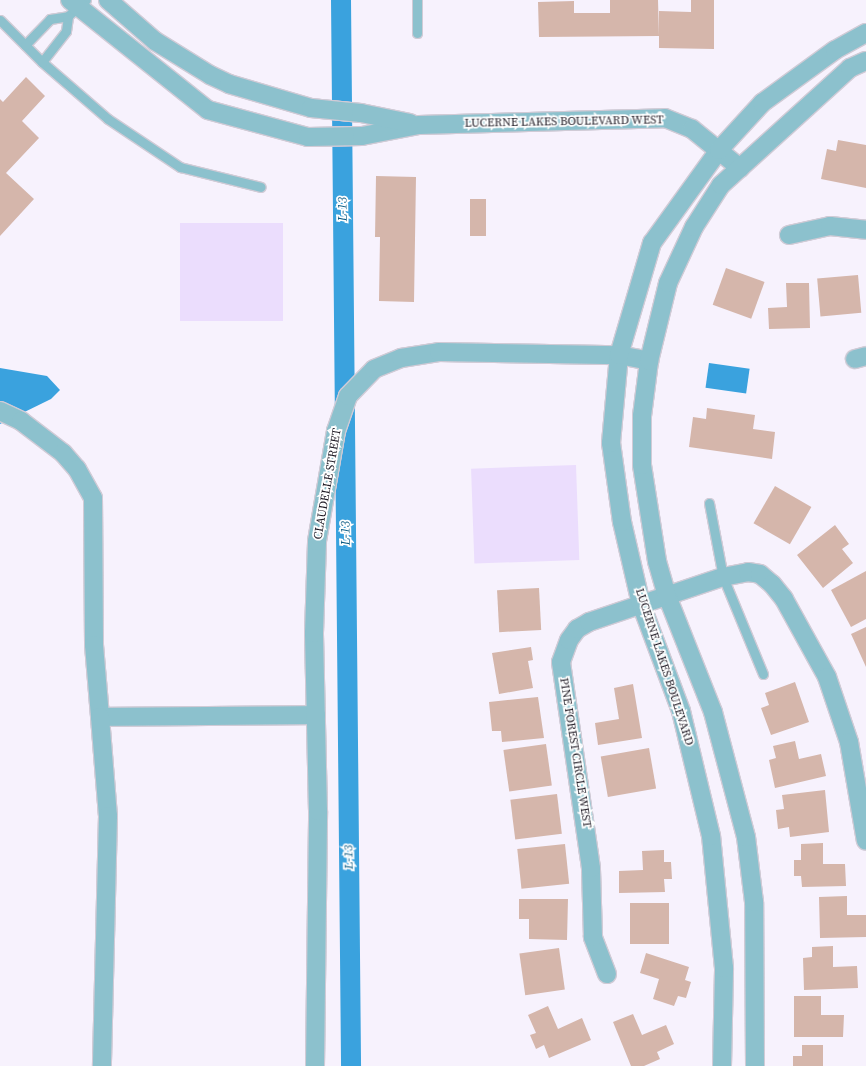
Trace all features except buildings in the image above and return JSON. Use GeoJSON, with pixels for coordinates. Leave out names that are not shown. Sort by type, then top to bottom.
{"type":"FeatureCollection","features":[{"type":"Feature","properties":{"kind":"street","name":"LUCERNE LAKES BOULEVARD WEST"},"geometry":{"type":"LineString","coordinates":[[108,0],[155,41],[210,76],[229,84],[311,108],[361,113],[419,125]]}},
{"type":"Feature","properties":{"kind":"street","name":"LUCERNE LAKES BOULEVARD WEST"},"geometry":{"type":"LineString","coordinates":[[76,6],[208,110],[308,137],[362,136],[419,125],[665,118],[692,129],[740,168]]}},
{"type":"Feature","properties":{"kind":"street","name":"LUCERNE LAKES BOULEVARD"},"geometry":{"type":"LineString","coordinates":[[722,1066],[724,968],[711,836],[681,711],[641,604],[622,522],[611,443],[619,355],[652,243],[719,150],[762,102],[835,50],[866,33]]}},
{"type":"Feature","properties":{"kind":"street","name":"LUCERNE LAKES BOULEVARD"},"geometry":{"type":"LineString","coordinates":[[755,1066],[754,902],[746,837],[713,712],[667,596],[657,561],[642,465],[642,416],[649,361],[668,283],[694,227],[721,185],[850,68],[866,61]]}},
{"type":"Feature","properties":{"kind":"street"},"geometry":{"type":"LineString","coordinates":[[789,235],[830,226],[866,230]]}},
{"type":"Feature","properties":{"kind":"street","name":"CLAUDELLE STREET"},"geometry":{"type":"LineString","coordinates":[[315,1066],[318,811],[314,634],[317,541],[336,431],[348,396],[374,369],[401,358],[439,352],[619,355],[649,361]]}},
{"type":"Feature","properties":{"kind":"street"},"geometry":{"type":"LineString","coordinates":[[0,411],[21,421],[63,453],[77,469],[93,498],[94,646],[108,816],[102,1066]]}},
{"type":"Feature","properties":{"kind":"street","name":"PINE FOREST CIRCLE WEST"},"geometry":{"type":"LineString","coordinates":[[607,974],[593,938],[590,854],[561,662],[569,640],[577,629],[589,622],[722,577],[748,572],[760,574],[772,584],[784,599],[828,677],[849,742],[866,841]]}},
{"type":"Feature","properties":{"kind":"street"},"geometry":{"type":"LineString","coordinates":[[100,717],[316,715]]}},
{"type":"Feature","properties":{"kind":"lane"},"geometry":{"type":"LineString","coordinates":[[417,0],[417,33]]}},
{"type":"Feature","properties":{"kind":"lane"},"geometry":{"type":"LineString","coordinates":[[25,45],[50,19],[76,6]]}},
{"type":"Feature","properties":{"kind":"lane"},"geometry":{"type":"LineString","coordinates":[[42,62],[66,30],[76,6]]}},
{"type":"Feature","properties":{"kind":"lane"},"geometry":{"type":"LineString","coordinates":[[0,20],[42,62],[108,119],[180,167],[261,187]]}},
{"type":"Feature","properties":{"kind":"lane"},"geometry":{"type":"LineString","coordinates":[[708,503],[722,577],[764,674]]}},
{"type":"Feature","properties":{"kind":"shaded area"},"geometry":{"type":"Polygon","coordinates":[[[180,223],[283,223],[283,321],[180,321],[180,223]]]}},
{"type":"Feature","properties":{"kind":"shaded area"},"geometry":{"type":"Polygon","coordinates":[[[576,465],[579,560],[474,564],[471,469],[576,465]]]}},
{"type":"Feature","properties":{"kind":"water"},"geometry":{"type":"Polygon","coordinates":[[[709,363],[750,369],[746,393],[706,388],[709,363]]]}},
{"type":"Feature","properties":{"kind":"water"},"geometry":{"type":"Polygon","coordinates":[[[0,368],[47,376],[60,390],[51,399],[0,424],[0,368]]]}},
{"type":"Feature","properties":{"kind":"waterway","name":"L-13"},"geometry":{"type":"LineString","coordinates":[[341,0],[351,1066]]}}]}
